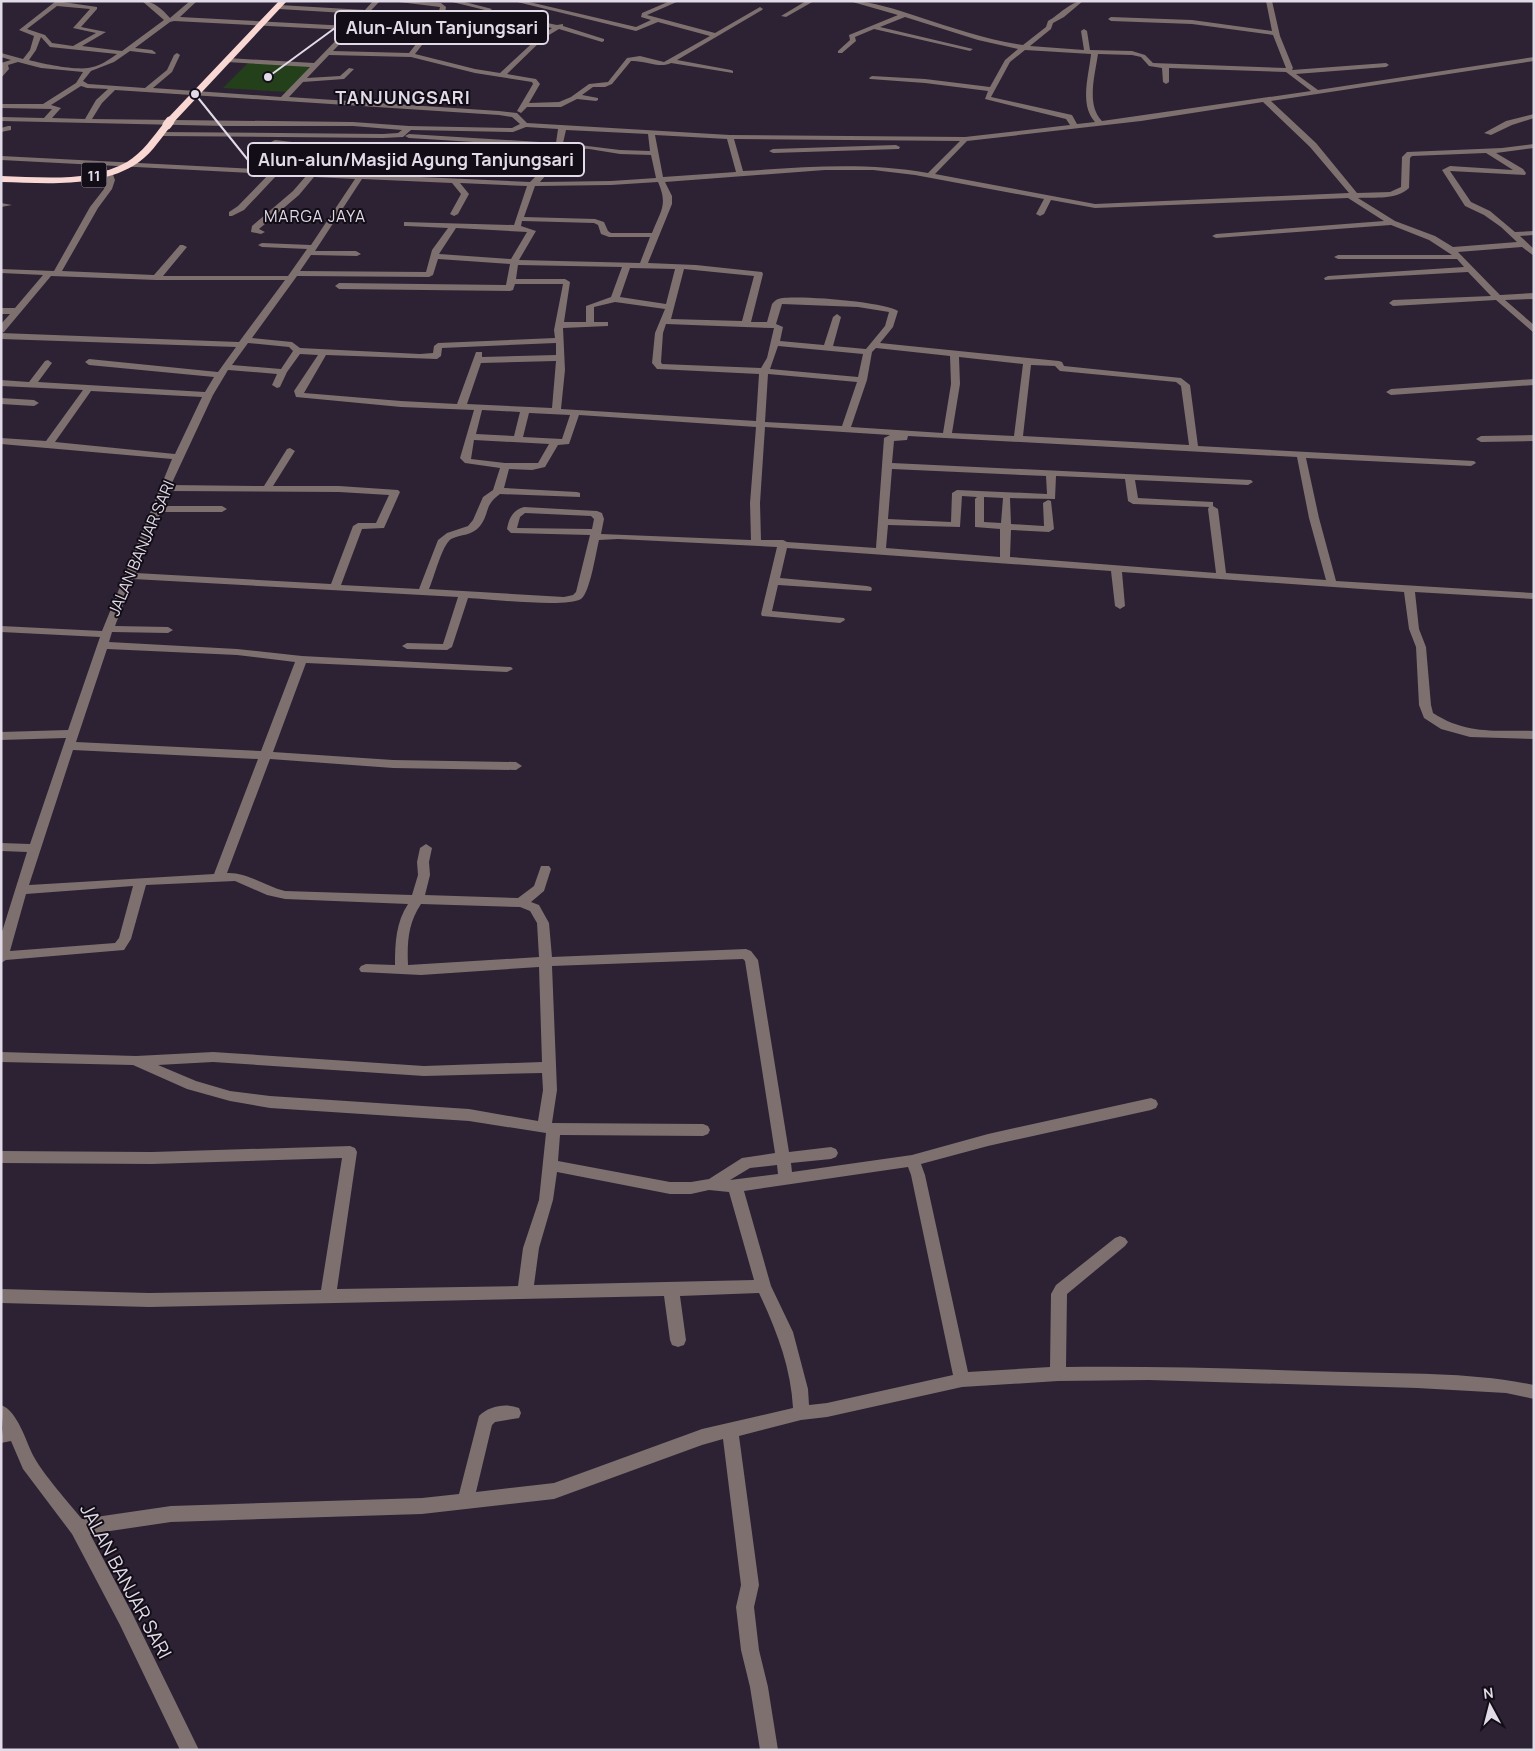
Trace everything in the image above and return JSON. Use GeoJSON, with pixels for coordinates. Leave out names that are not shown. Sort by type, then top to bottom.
{"type":"FeatureCollection","features":[{"type":"Feature","properties":{"kind":"highway","name":"11"},"geometry":{"type":"LineString","coordinates":[[1,179],[70,178],[108,172],[130,164],[151,146],[165,127],[195,94],[281,4]]}},
{"type":"Feature","properties":{"kind":"street"},"geometry":{"type":"LineString","coordinates":[[145,1],[171,19],[390,30]]}},
{"type":"Feature","properties":{"kind":"street"},"geometry":{"type":"LineString","coordinates":[[283,99],[377,1]]}},
{"type":"Feature","properties":{"kind":"street"},"geometry":{"type":"LineString","coordinates":[[394,1],[441,5],[442,14],[411,56]]}},
{"type":"Feature","properties":{"kind":"street"},"geometry":{"type":"LineString","coordinates":[[451,1],[477,7],[573,21]]}},
{"type":"Feature","properties":{"kind":"street"},"geometry":{"type":"LineString","coordinates":[[516,1],[636,28],[643,28],[656,20]]}},
{"type":"Feature","properties":{"kind":"street"},"geometry":{"type":"LineString","coordinates":[[676,1],[643,15],[716,35]]}},
{"type":"Feature","properties":{"kind":"street"},"geometry":{"type":"LineString","coordinates":[[784,16],[811,1]]}},
{"type":"Feature","properties":{"kind":"street"},"geometry":{"type":"LineString","coordinates":[[852,1],[906,14],[980,38],[1026,47],[1138,54],[1143,56],[1152,65],[1289,71],[1386,65]]}},
{"type":"Feature","properties":{"kind":"street"},"geometry":{"type":"LineString","coordinates":[[1075,127],[1069,117],[988,99],[1007,61],[1049,28],[1050,22],[1062,16],[1080,1]]}},
{"type":"Feature","properties":{"kind":"street"},"geometry":{"type":"LineString","coordinates":[[1268,1],[1270,18],[1290,68],[1289,71],[1317,92]]}},
{"type":"Feature","properties":{"kind":"street"},"geometry":{"type":"LineString","coordinates":[[74,48],[103,32],[76,28],[95,8],[58,2],[22,30],[44,37],[50,45],[74,48],[150,51],[153,53]]}},
{"type":"Feature","properties":{"kind":"street"},"geometry":{"type":"LineString","coordinates":[[45,106],[79,84],[82,76],[90,70],[112,61],[171,19],[189,3]]}},
{"type":"Feature","properties":{"kind":"street"},"geometry":{"type":"LineString","coordinates":[[281,4],[367,12]]}},
{"type":"Feature","properties":{"kind":"street"},"geometry":{"type":"LineString","coordinates":[[524,105],[560,105],[578,97],[591,85],[610,83],[631,58],[640,58],[662,64],[670,61],[760,8]]}},
{"type":"Feature","properties":{"kind":"street"},"geometry":{"type":"LineString","coordinates":[[405,20],[412,21],[420,16],[442,14],[506,17],[558,27],[602,40]]}},
{"type":"Feature","properties":{"kind":"street"},"geometry":{"type":"LineString","coordinates":[[840,52],[854,40],[851,36],[906,14]]}},
{"type":"Feature","properties":{"kind":"street"},"geometry":{"type":"LineString","coordinates":[[502,76],[542,37],[558,27],[585,16]]}},
{"type":"Feature","properties":{"kind":"street"},"geometry":{"type":"LineString","coordinates":[[1111,19],[1192,22],[1275,33]]}},
{"type":"Feature","properties":{"kind":"street"},"geometry":{"type":"LineString","coordinates":[[873,27],[970,49]]}},
{"type":"Feature","properties":{"kind":"street"},"geometry":{"type":"LineString","coordinates":[[1084,31],[1091,51],[1090,108],[1096,121],[1101,124]]}},
{"type":"Feature","properties":{"kind":"street"},"geometry":{"type":"LineString","coordinates":[[429,33],[516,38]]}},
{"type":"Feature","properties":{"kind":"street"},"geometry":{"type":"LineString","coordinates":[[1,76],[6,69],[4,64],[20,61],[33,50],[38,35]]}},
{"type":"Feature","properties":{"kind":"street"},"geometry":{"type":"LineString","coordinates":[[1,119],[87,121],[514,115],[521,112],[536,82],[531,78],[502,76],[468,70],[411,56],[328,53]]}},
{"type":"Feature","properties":{"kind":"street"},"geometry":{"type":"LineString","coordinates":[[1,55],[40,66],[90,70]]}},
{"type":"Feature","properties":{"kind":"street"},"geometry":{"type":"LineString","coordinates":[[147,90],[170,71],[178,55]]}},
{"type":"Feature","properties":{"kind":"street"},"geometry":{"type":"LineString","coordinates":[[1175,66],[1176,57]]}},
{"type":"Feature","properties":{"kind":"street"},"geometry":{"type":"LineString","coordinates":[[772,151],[963,143],[1534,59]]}},
{"type":"Feature","properties":{"kind":"street"},"geometry":{"type":"LineString","coordinates":[[227,60],[315,65]]}},
{"type":"Feature","properties":{"kind":"street"},"geometry":{"type":"LineString","coordinates":[[670,61],[732,72]]}},
{"type":"Feature","properties":{"kind":"street"},"geometry":{"type":"LineString","coordinates":[[1165,66],[1166,82]]}},
{"type":"Feature","properties":{"kind":"street"},"geometry":{"type":"LineString","coordinates":[[301,80],[314,81],[324,78],[342,78],[351,69]]}},
{"type":"Feature","properties":{"kind":"street"},"geometry":{"type":"LineString","coordinates":[[872,78],[992,88]]}},
{"type":"Feature","properties":{"kind":"street"},"geometry":{"type":"LineString","coordinates":[[79,84],[283,99],[403,116]]}},
{"type":"Feature","properties":{"kind":"street"},"geometry":{"type":"LineString","coordinates":[[87,121],[99,102],[113,88]]}},
{"type":"Feature","properties":{"kind":"street"},"geometry":{"type":"LineString","coordinates":[[578,97],[596,99]]}},
{"type":"Feature","properties":{"kind":"street"},"geometry":{"type":"LineString","coordinates":[[1218,99],[1222,106]]}},
{"type":"Feature","properties":{"kind":"street"},"geometry":{"type":"LineString","coordinates":[[1265,100],[1313,145],[1352,196],[1392,223],[1432,238],[1452,250],[1497,297],[1534,330]]}},
{"type":"Feature","properties":{"kind":"street"},"geometry":{"type":"LineString","coordinates":[[1,106],[56,107],[58,109],[46,120]]}},
{"type":"Feature","properties":{"kind":"street"},"geometry":{"type":"LineString","coordinates":[[514,115],[524,125]]}},
{"type":"Feature","properties":{"kind":"street"},"geometry":{"type":"LineString","coordinates":[[403,116],[409,128]]}},
{"type":"Feature","properties":{"kind":"street"},"geometry":{"type":"LineString","coordinates":[[1488,133],[1509,123],[1534,116]]}},
{"type":"Feature","properties":{"kind":"street"},"geometry":{"type":"LineString","coordinates":[[396,135],[409,128],[513,130],[524,125],[730,137],[963,143]]}},
{"type":"Feature","properties":{"kind":"street"},"geometry":{"type":"LineString","coordinates":[[4,127],[165,127],[250,136],[289,144],[295,148],[293,156],[277,173],[241,208],[232,214]]}},
{"type":"Feature","properties":{"kind":"street"},"geometry":{"type":"LineString","coordinates":[[518,224],[532,184],[541,178],[559,146],[562,128]]}},
{"type":"Feature","properties":{"kind":"street"},"geometry":{"type":"LineString","coordinates":[[642,266],[668,204],[668,196],[660,179],[651,132]]}},
{"type":"Feature","properties":{"kind":"street"},"geometry":{"type":"LineString","coordinates":[[250,136],[396,135],[589,147],[614,152],[654,153]]}},
{"type":"Feature","properties":{"kind":"street"},"geometry":{"type":"LineString","coordinates":[[730,137],[740,173]]}},
{"type":"Feature","properties":{"kind":"street"},"geometry":{"type":"LineString","coordinates":[[929,176],[963,143]]}},
{"type":"Feature","properties":{"kind":"street"},"geometry":{"type":"LineString","coordinates":[[1,158],[277,173],[601,187],[660,179],[740,173],[854,168],[890,169],[1095,206],[1273,195],[1352,196],[1400,192],[1405,188],[1406,157],[1410,154],[1488,151],[1534,146]]}},
{"type":"Feature","properties":{"kind":"street"},"geometry":{"type":"LineString","coordinates":[[1488,151],[1522,173],[1450,168],[1446,170],[1468,204],[1487,214],[1514,234],[1534,254]]}},
{"type":"Feature","properties":{"kind":"street"},"geometry":{"type":"LineString","coordinates":[[1,330],[10,322],[15,311],[53,272],[94,207],[108,189],[111,180],[108,172]]}},
{"type":"Feature","properties":{"kind":"street"},"geometry":{"type":"LineString","coordinates":[[261,232],[254,230],[296,193],[311,174]]}},
{"type":"Feature","properties":{"kind":"street","name":"JALAN BANJAR SARI"},"geometry":{"type":"LineString","coordinates":[[1,957],[34,848],[70,746],[102,645],[178,457],[208,395],[311,250],[360,177]]}},
{"type":"Feature","properties":{"kind":"street"},"geometry":{"type":"LineString","coordinates":[[454,214],[465,194],[459,189],[455,181]]}},
{"type":"Feature","properties":{"kind":"street"},"geometry":{"type":"LineString","coordinates":[[1040,214],[1048,198]]}},
{"type":"Feature","properties":{"kind":"street"},"geometry":{"type":"LineString","coordinates":[[407,224],[453,226],[595,221],[602,224],[604,232],[610,235],[655,235]]}},
{"type":"Feature","properties":{"kind":"street"},"geometry":{"type":"LineString","coordinates":[[1216,236],[1392,223]]}},
{"type":"Feature","properties":{"kind":"street"},"geometry":{"type":"LineString","coordinates":[[339,286],[510,288],[514,262],[532,231],[518,224]]}},
{"type":"Feature","properties":{"kind":"street"},"geometry":{"type":"LineString","coordinates":[[423,288],[434,256],[453,226]]}},
{"type":"Feature","properties":{"kind":"street"},"geometry":{"type":"LineString","coordinates":[[1514,234],[1534,233]]}},
{"type":"Feature","properties":{"kind":"street"},"geometry":{"type":"LineString","coordinates":[[1452,250],[1525,244]]}},
{"type":"Feature","properties":{"kind":"street"},"geometry":{"type":"LineString","coordinates":[[262,245],[357,254]]}},
{"type":"Feature","properties":{"kind":"street"},"geometry":{"type":"LineString","coordinates":[[156,278],[183,246]]}},
{"type":"Feature","properties":{"kind":"street"},"geometry":{"type":"LineString","coordinates":[[434,256],[514,262],[626,267],[680,267],[759,274],[746,324]]}},
{"type":"Feature","properties":{"kind":"street"},"geometry":{"type":"LineString","coordinates":[[1338,256],[1458,257]]}},
{"type":"Feature","properties":{"kind":"street"},"geometry":{"type":"LineString","coordinates":[[615,299],[626,267]]}},
{"type":"Feature","properties":{"kind":"street"},"geometry":{"type":"LineString","coordinates":[[680,267],[667,318],[663,321],[659,333],[657,366],[862,380]]}},
{"type":"Feature","properties":{"kind":"street"},"geometry":{"type":"LineString","coordinates":[[1328,278],[1469,269]]}},
{"type":"Feature","properties":{"kind":"street"},"geometry":{"type":"LineString","coordinates":[[1,271],[156,278],[429,275]]}},
{"type":"Feature","properties":{"kind":"street"},"geometry":{"type":"LineString","coordinates":[[512,281],[565,282],[567,284],[559,325],[560,358],[556,410]]}},
{"type":"Feature","properties":{"kind":"street"},"geometry":{"type":"LineString","coordinates":[[1393,303],[1534,296]]}},
{"type":"Feature","properties":{"kind":"street"},"geometry":{"type":"LineString","coordinates":[[590,324],[590,306],[615,299],[669,306]]}},
{"type":"Feature","properties":{"kind":"street"},"geometry":{"type":"LineString","coordinates":[[770,325],[776,304],[780,301],[890,308],[894,311],[889,327],[870,348],[862,380],[846,428]]}},
{"type":"Feature","properties":{"kind":"street"},"geometry":{"type":"LineString","coordinates":[[1,311],[15,311]]}},
{"type":"Feature","properties":{"kind":"street"},"geometry":{"type":"LineString","coordinates":[[828,348],[838,317]]}},
{"type":"Feature","properties":{"kind":"street"},"geometry":{"type":"LineString","coordinates":[[663,321],[770,325],[778,327],[775,343],[764,372],[755,503],[756,542]]}},
{"type":"Feature","properties":{"kind":"street"},"geometry":{"type":"LineString","coordinates":[[559,325],[605,324]]}},
{"type":"Feature","properties":{"kind":"street"},"geometry":{"type":"LineString","coordinates":[[1,336],[292,344],[298,351],[387,357],[437,356],[438,346],[560,340]]}},
{"type":"Feature","properties":{"kind":"street"},"geometry":{"type":"LineString","coordinates":[[775,343],[828,348],[870,348],[954,353],[1059,364],[1060,368],[1178,380],[1185,385],[1194,448]]}},
{"type":"Feature","properties":{"kind":"street"},"geometry":{"type":"LineString","coordinates":[[461,407],[482,344]]}},
{"type":"Feature","properties":{"kind":"street"},"geometry":{"type":"LineString","coordinates":[[277,385],[298,351]]}},
{"type":"Feature","properties":{"kind":"street"},"geometry":{"type":"LineString","coordinates":[[323,353],[298,391],[299,396],[401,404],[556,410],[947,436],[1018,438],[1471,464]]}},
{"type":"Feature","properties":{"kind":"street"},"geometry":{"type":"LineString","coordinates":[[947,436],[956,387],[954,353]]}},
{"type":"Feature","properties":{"kind":"street"},"geometry":{"type":"LineString","coordinates":[[477,360],[560,358]]}},
{"type":"Feature","properties":{"kind":"street"},"geometry":{"type":"LineString","coordinates":[[89,362],[224,371],[284,372]]}},
{"type":"Feature","properties":{"kind":"street"},"geometry":{"type":"LineString","coordinates":[[1018,438],[1028,376],[1027,362]]}},
{"type":"Feature","properties":{"kind":"street"},"geometry":{"type":"LineString","coordinates":[[31,385],[48,363]]}},
{"type":"Feature","properties":{"kind":"street"},"geometry":{"type":"LineString","coordinates":[[1391,392],[1534,382]]}},
{"type":"Feature","properties":{"kind":"street"},"geometry":{"type":"LineString","coordinates":[[1,383],[208,395]]}},
{"type":"Feature","properties":{"kind":"street"},"geometry":{"type":"LineString","coordinates":[[49,444],[88,388]]}},
{"type":"Feature","properties":{"kind":"street"},"geometry":{"type":"LineString","coordinates":[[1,401],[34,402]]}},
{"type":"Feature","properties":{"kind":"street"},"geometry":{"type":"LineString","coordinates":[[478,411],[465,458],[468,462],[505,466],[532,467],[542,465],[555,442]]}},
{"type":"Feature","properties":{"kind":"street"},"geometry":{"type":"LineString","coordinates":[[518,439],[524,413]]}},
{"type":"Feature","properties":{"kind":"street"},"geometry":{"type":"LineString","coordinates":[[470,437],[566,442],[575,414]]}},
{"type":"Feature","properties":{"kind":"street"},"geometry":{"type":"LineString","coordinates":[[880,551],[889,438],[1166,450]]}},
{"type":"Feature","properties":{"kind":"street"},"geometry":{"type":"LineString","coordinates":[[1481,439],[1534,438]]}},
{"type":"Feature","properties":{"kind":"street"},"geometry":{"type":"LineString","coordinates":[[1,441],[178,457]]}},
{"type":"Feature","properties":{"kind":"street"},"geometry":{"type":"LineString","coordinates":[[266,488],[290,451]]}},
{"type":"Feature","properties":{"kind":"street"},"geometry":{"type":"LineString","coordinates":[[1301,455],[1314,518],[1332,584]]}},
{"type":"Feature","properties":{"kind":"street"},"geometry":{"type":"LineString","coordinates":[[498,491],[505,466]]}},
{"type":"Feature","properties":{"kind":"street"},"geometry":{"type":"LineString","coordinates":[[887,466],[1248,482]]}},
{"type":"Feature","properties":{"kind":"street"},"geometry":{"type":"LineString","coordinates":[[883,522],[956,525],[957,493],[1052,497],[1050,473]]}},
{"type":"Feature","properties":{"kind":"street"},"geometry":{"type":"LineString","coordinates":[[1130,477],[1133,501],[1212,507],[1221,575]]}},
{"type":"Feature","properties":{"kind":"street"},"geometry":{"type":"LineString","coordinates":[[167,488],[339,489],[396,492],[380,526],[358,526],[335,588]]}},
{"type":"Feature","properties":{"kind":"street"},"geometry":{"type":"LineString","coordinates":[[423,592],[442,542],[448,536],[471,530],[479,521],[486,499],[498,491],[577,496]]}},
{"type":"Feature","properties":{"kind":"street"},"geometry":{"type":"LineString","coordinates":[[980,499],[979,525],[1005,527],[1049,529],[1048,503]]}},
{"type":"Feature","properties":{"kind":"street"},"geometry":{"type":"LineString","coordinates":[[1005,560],[1006,500]]}},
{"type":"Feature","properties":{"kind":"street"},"geometry":{"type":"LineString","coordinates":[[156,509],[222,509]]}},
{"type":"Feature","properties":{"kind":"street"},"geometry":{"type":"LineString","coordinates":[[129,576],[552,600],[577,597],[581,592],[596,534],[598,515],[593,513],[524,510],[519,511],[516,515],[512,526],[512,529],[515,531],[596,534],[756,542],[1332,584],[1534,596]]}},
{"type":"Feature","properties":{"kind":"street"},"geometry":{"type":"LineString","coordinates":[[783,544],[766,614],[840,620]]}},
{"type":"Feature","properties":{"kind":"street"},"geometry":{"type":"LineString","coordinates":[[1116,567],[1120,606]]}},
{"type":"Feature","properties":{"kind":"street"},"geometry":{"type":"LineString","coordinates":[[774,581],[867,589]]}},
{"type":"Feature","properties":{"kind":"street"},"geometry":{"type":"LineString","coordinates":[[1409,589],[1414,629],[1421,647],[1425,705],[1428,714],[1445,726],[1470,733],[1534,735]]}},
{"type":"Feature","properties":{"kind":"street"},"geometry":{"type":"LineString","coordinates":[[443,666],[464,594]]}},
{"type":"Feature","properties":{"kind":"street"},"geometry":{"type":"LineString","coordinates":[[1,629],[168,630]]}},
{"type":"Feature","properties":{"kind":"street"},"geometry":{"type":"LineString","coordinates":[[102,645],[220,651],[302,659],[507,669]]}},
{"type":"Feature","properties":{"kind":"street"},"geometry":{"type":"LineString","coordinates":[[407,646],[447,647]]}},
{"type":"Feature","properties":{"kind":"street"},"geometry":{"type":"LineString","coordinates":[[220,878],[223,864],[235,839],[244,809],[302,659]]}},
{"type":"Feature","properties":{"kind":"street"},"geometry":{"type":"LineString","coordinates":[[1,736],[73,734]]}},
{"type":"Feature","properties":{"kind":"street"},"geometry":{"type":"LineString","coordinates":[[70,746],[266,755],[393,764],[516,766]]}},
{"type":"Feature","properties":{"kind":"street"},"geometry":{"type":"LineString","coordinates":[[1,847],[34,848]]}},
{"type":"Feature","properties":{"kind":"street"},"geometry":{"type":"LineString","coordinates":[[402,969],[401,943],[407,915],[417,900],[424,875],[423,862],[426,848]]}},
{"type":"Feature","properties":{"kind":"street"},"geometry":{"type":"LineString","coordinates":[[521,903],[540,888],[545,869]]}},
{"type":"Feature","properties":{"kind":"street"},"geometry":{"type":"LineString","coordinates":[[21,890],[141,881],[236,878],[271,892],[285,895],[521,903],[535,908],[543,923],[546,963],[551,1165],[546,1200],[531,1248],[525,1292]]}},
{"type":"Feature","properties":{"kind":"street"},"geometry":{"type":"LineString","coordinates":[[1,957],[119,947],[125,938],[141,881]]}},
{"type":"Feature","properties":{"kind":"street"},"geometry":{"type":"LineString","coordinates":[[366,969],[741,954],[749,956],[769,1067],[786,1179]]}},
{"type":"Feature","properties":{"kind":"street"},"geometry":{"type":"LineString","coordinates":[[1,1058],[134,1060],[213,1058],[424,1071],[548,1067]]}},
{"type":"Feature","properties":{"kind":"street"},"geometry":{"type":"LineString","coordinates":[[134,1060],[192,1085],[230,1096],[270,1102],[469,1114],[549,1128],[703,1130]]}},
{"type":"Feature","properties":{"kind":"street"},"geometry":{"type":"LineString","coordinates":[[712,1184],[714,1186],[735,1186],[912,1160],[988,1140],[1151,1104]]}},
{"type":"Feature","properties":{"kind":"street"},"geometry":{"type":"LineString","coordinates":[[1,1157],[152,1158],[350,1152],[328,1298]]}},
{"type":"Feature","properties":{"kind":"street"},"geometry":{"type":"LineString","coordinates":[[551,1165],[680,1189],[712,1184],[747,1162],[831,1153]]}},
{"type":"Feature","properties":{"kind":"street"},"geometry":{"type":"LineString","coordinates":[[912,1160],[918,1175],[962,1380]]}},
{"type":"Feature","properties":{"kind":"street"},"geometry":{"type":"LineString","coordinates":[[735,1186],[763,1286],[785,1332],[800,1389],[801,1413]]}},
{"type":"Feature","properties":{"kind":"street"},"geometry":{"type":"LineString","coordinates":[[1058,1374],[1059,1294],[1061,1290],[1120,1242]]}},
{"type":"Feature","properties":{"kind":"street"},"geometry":{"type":"LineString","coordinates":[[1,1296],[149,1300],[328,1298],[763,1286]]}},
{"type":"Feature","properties":{"kind":"street"},"geometry":{"type":"LineString","coordinates":[[671,1288],[678,1340]]}},
{"type":"Feature","properties":{"kind":"street"},"geometry":{"type":"LineString","coordinates":[[78,1528],[172,1514],[422,1506],[554,1491],[702,1437],[801,1413],[827,1410],[962,1380],[1058,1374],[1149,1373],[1400,1380],[1506,1386],[1534,1392]]}},
{"type":"Feature","properties":{"kind":"street","name":"JALAN BANJAR SARI"},"geometry":{"type":"LineString","coordinates":[[1,1412],[8,1434],[78,1528],[126,1619],[190,1750]]}},
{"type":"Feature","properties":{"kind":"street"},"geometry":{"type":"LineString","coordinates":[[466,1500],[485,1421],[491,1415],[513,1413]]}},
{"type":"Feature","properties":{"kind":"street"},"geometry":{"type":"LineString","coordinates":[[730,1431],[750,1585],[745,1607],[750,1650],[759,1687],[769,1750]]}},
{"type":"Feature","properties":{"kind":"green space"},"geometry":{"type":"Polygon","coordinates":[[[250,61],[313,66],[288,92],[223,88],[250,61]]]}},
{"type":"Feature","properties":{"kind":"place","name":"Alun-Alun Tanjungsari"},"geometry":{"type":"Point","coordinates":[268,77]}},
{"type":"Feature","properties":{"kind":"place","name":"Alun-alun/Masjid Agung Tanjungsari"},"geometry":{"type":"Point","coordinates":[195,94]}},
{"type":"Feature","properties":{"kind":"district","name":"TANJUNGSARI"},"geometry":{"type":"Point","coordinates":[403,97]}},
{"type":"Feature","properties":{"kind":"district","name":"MARGA JAYA"},"geometry":{"type":"Point","coordinates":[315,216]}}]}
